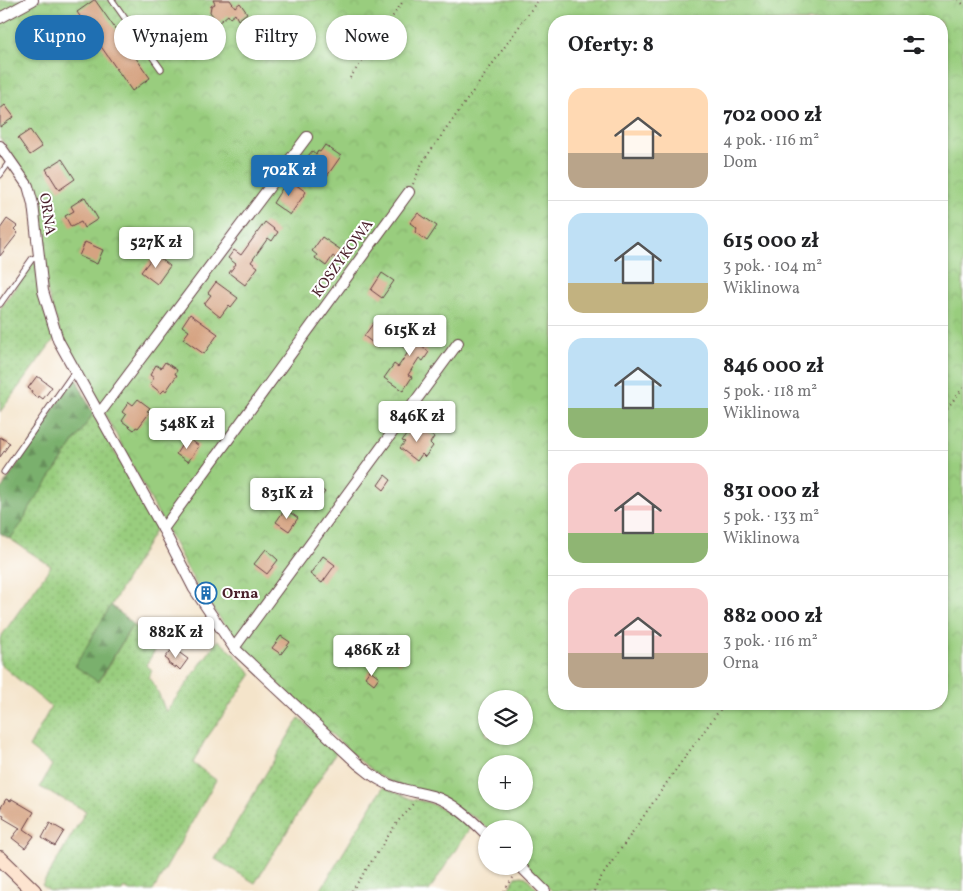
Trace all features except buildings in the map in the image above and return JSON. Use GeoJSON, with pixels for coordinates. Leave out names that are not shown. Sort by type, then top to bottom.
{"type":"FeatureCollection","features":[{"type":"Feature","properties":{"kind":"street"},"geometry":{"type":"LineString","coordinates":[[0,18],[33,0]]}},
{"type":"Feature","properties":{"kind":"street"},"geometry":{"type":"LineString","coordinates":[[99,414],[308,137]]}},
{"type":"Feature","properties":{"kind":"street","name":"ORNA"},"geometry":{"type":"LineString","coordinates":[[0,146],[28,186],[33,204],[43,291],[58,340],[163,529],[194,589],[234,648],[358,764],[380,781],[419,794],[433,796],[454,807],[478,826]]}},
{"type":"Feature","properties":{"kind":"street","name":"KOSZYKOWA"},"geometry":{"type":"LineString","coordinates":[[163,529],[409,192]]}},
{"type":"Feature","properties":{"kind":"street"},"geometry":{"type":"LineString","coordinates":[[234,648],[458,343]]}},
{"type":"Feature","properties":{"kind":"street"},"geometry":{"type":"LineString","coordinates":[[0,858],[34,891]]}},
{"type":"Feature","properties":{"kind":"street"},"geometry":{"type":"LineString","coordinates":[[529,875],[545,891]]}},
{"type":"Feature","properties":{"kind":"lane"},"geometry":{"type":"LineString","coordinates":[[112,0],[161,69]]}},
{"type":"Feature","properties":{"kind":"lane"},"geometry":{"type":"LineString","coordinates":[[0,175],[10,160]]}},
{"type":"Feature","properties":{"kind":"lane"},"geometry":{"type":"LineString","coordinates":[[0,304],[32,259],[39,256]]}},
{"type":"Feature","properties":{"kind":"lane"},"geometry":{"type":"LineString","coordinates":[[4,472],[75,371]]}},
{"type":"Feature","properties":{"kind":"path"},"geometry":{"type":"LineString","coordinates":[[350,78],[404,0]]}},
{"type":"Feature","properties":{"kind":"path"},"geometry":{"type":"LineString","coordinates":[[409,192],[422,163],[538,0]]}},
{"type":"Feature","properties":{"kind":"path"},"geometry":{"type":"LineString","coordinates":[[958,0],[963,4]]}},
{"type":"Feature","properties":{"kind":"path"},"geometry":{"type":"LineString","coordinates":[[948,407],[963,388]]}},
{"type":"Feature","properties":{"kind":"path"},"geometry":{"type":"LineString","coordinates":[[594,891],[611,863],[720,710]]}},
{"type":"Feature","properties":{"kind":"path"},"geometry":{"type":"LineString","coordinates":[[352,891],[398,821],[407,812],[419,794]]}},
{"type":"Feature","properties":{"kind":"path"},"geometry":{"type":"LineString","coordinates":[[504,891],[514,875]]}},
{"type":"Feature","properties":{"kind":"green space"},"geometry":{"type":"Polygon","coordinates":[[[0,0],[963,0],[963,891],[552,891],[533,873],[533,820],[478,820],[378,775],[357,758],[248,656],[199,590],[60,332],[47,291],[36,194],[31,180],[0,138],[0,0]]]}},
{"type":"Feature","properties":{"kind":"green space"},"geometry":{"type":"Polygon","coordinates":[[[36,262],[44,310],[55,338],[0,412],[0,309],[33,263],[36,262]]]}},
{"type":"Feature","properties":{"kind":"green space"},"geometry":{"type":"Polygon","coordinates":[[[75,376],[93,414],[10,539],[0,533],[0,491],[75,376]]]}},
{"type":"Feature","properties":{"kind":"green space"},"geometry":{"type":"Polygon","coordinates":[[[93,414],[157,527],[76,666],[99,682],[133,624],[156,649],[146,665],[152,670],[149,677],[158,692],[166,712],[218,640],[252,674],[204,742],[193,763],[216,780],[153,891],[130,891],[124,888],[122,891],[49,891],[42,885],[86,811],[40,787],[52,765],[29,747],[51,707],[0,664],[0,638],[51,566],[10,539],[93,414]]]}},
{"type":"Feature","properties":{"kind":"green space"},"geometry":{"type":"Polygon","coordinates":[[[111,605],[133,624],[98,682],[75,666],[111,605]]]}},
{"type":"Feature","properties":{"kind":"green space"},"geometry":{"type":"Polygon","coordinates":[[[299,718],[337,751],[255,883],[215,859],[299,718]]]}},
{"type":"Feature","properties":{"kind":"green space"},"geometry":{"type":"Polygon","coordinates":[[[383,787],[411,799],[427,802],[439,807],[471,826],[429,891],[320,891],[383,787]]]}},
{"type":"Feature","properties":{"kind":"green space"},"geometry":{"type":"Polygon","coordinates":[[[516,877],[526,877],[539,891],[507,891],[516,877]]]}},
{"type":"Feature","properties":{"kind":"place","name":"Orna"},"geometry":{"type":"Point","coordinates":[206,593]}}]}
